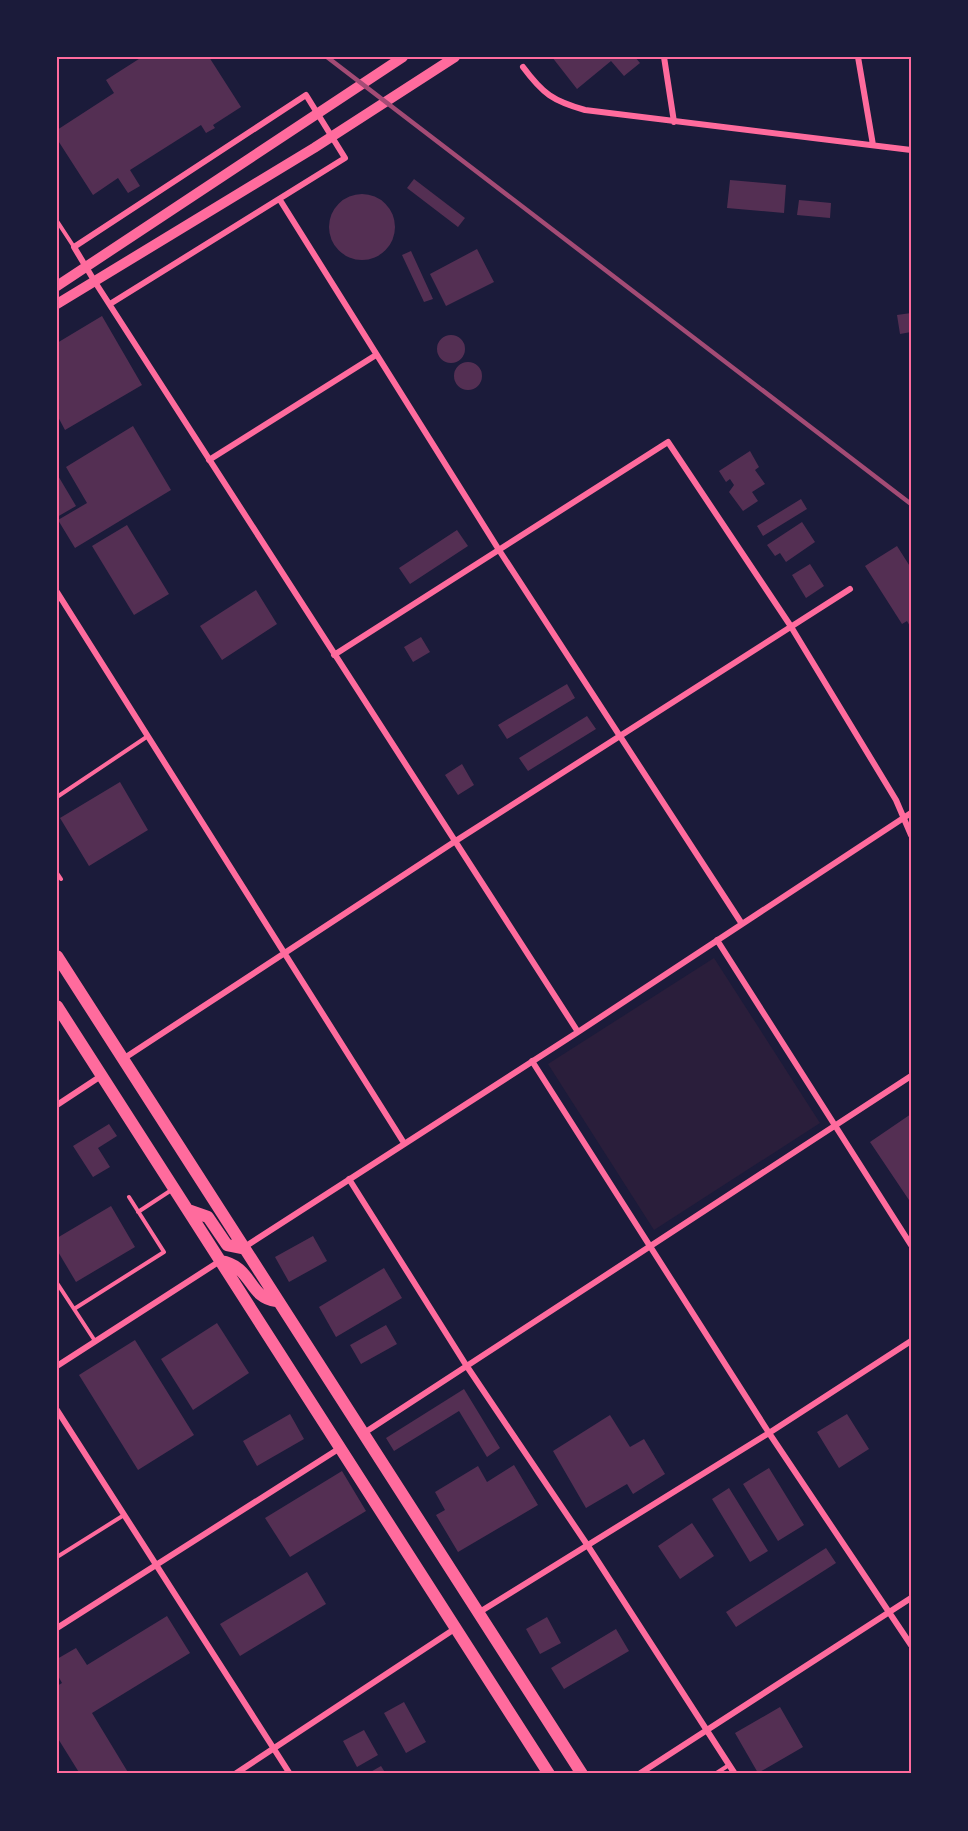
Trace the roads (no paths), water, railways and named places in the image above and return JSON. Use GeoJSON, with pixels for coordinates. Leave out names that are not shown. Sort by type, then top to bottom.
{"type":"FeatureCollection","features":[{"type":"Feature","properties":{"kind":"main road"},"geometry":{"type":"LineString","coordinates":[[57,286],[403,57]]}},
{"type":"Feature","properties":{"kind":"main road"},"geometry":{"type":"LineString","coordinates":[[57,304],[314,148],[454,57]]}},
{"type":"Feature","properties":{"kind":"main road"},"geometry":{"type":"LineString","coordinates":[[57,956],[242,1248],[582,1774]]}},
{"type":"Feature","properties":{"kind":"main road"},"geometry":{"type":"LineString","coordinates":[[57,1006],[549,1774]]}},
{"type":"Feature","properties":{"kind":"main road"},"geometry":{"type":"LineString","coordinates":[[188,1210],[208,1217],[228,1245],[242,1248]]}},
{"type":"Feature","properties":{"kind":"main road"},"geometry":{"type":"LineString","coordinates":[[220,1261],[233,1263],[243,1270],[260,1295],[267,1300],[276,1300]]}},
{"type":"Feature","properties":{"kind":"street"},"geometry":{"type":"LineString","coordinates":[[664,57],[674,122]]}},
{"type":"Feature","properties":{"kind":"street"},"geometry":{"type":"LineString","coordinates":[[858,57],[873,146]]}},
{"type":"Feature","properties":{"kind":"street"},"geometry":{"type":"LineString","coordinates":[[523,67],[540,90],[558,103],[585,110],[911,150]]}},
{"type":"Feature","properties":{"kind":"street"},"geometry":{"type":"LineString","coordinates":[[110,304],[345,158],[306,94],[74,246],[95,282],[334,655],[578,1032]]}},
{"type":"Feature","properties":{"kind":"street"},"geometry":{"type":"LineString","coordinates":[[279,200],[499,550],[742,924]]}},
{"type":"Feature","properties":{"kind":"street"},"geometry":{"type":"LineString","coordinates":[[209,460],[376,355]]}},
{"type":"Feature","properties":{"kind":"street"},"geometry":{"type":"LineString","coordinates":[[334,655],[668,442],[790,625],[896,800],[911,835]]}},
{"type":"Feature","properties":{"kind":"street"},"geometry":{"type":"LineString","coordinates":[[123,1059],[454,842],[790,625],[850,589]]}},
{"type":"Feature","properties":{"kind":"street"},"geometry":{"type":"LineString","coordinates":[[57,592],[404,1143]]}},
{"type":"Feature","properties":{"kind":"street"},"geometry":{"type":"LineString","coordinates":[[242,1248],[578,1032],[911,813]]}},
{"type":"Feature","properties":{"kind":"street"},"geometry":{"type":"LineString","coordinates":[[717,940],[911,1245]]}},
{"type":"Feature","properties":{"kind":"street"},"geometry":{"type":"LineString","coordinates":[[532,1061],[770,1433],[911,1644]]}},
{"type":"Feature","properties":{"kind":"street"},"geometry":{"type":"LineString","coordinates":[[57,1105],[102,1075]]}},
{"type":"Feature","properties":{"kind":"street"},"geometry":{"type":"LineString","coordinates":[[362,1434],[911,1076]]}},
{"type":"Feature","properties":{"kind":"street"},"geometry":{"type":"LineString","coordinates":[[349,1179],[466,1365],[588,1546],[735,1774]]}},
{"type":"Feature","properties":{"kind":"street"},"geometry":{"type":"LineString","coordinates":[[57,1366],[220,1261]]}},
{"type":"Feature","properties":{"kind":"street"},"geometry":{"type":"LineString","coordinates":[[478,1613],[770,1433],[911,1341]]}},
{"type":"Feature","properties":{"kind":"street"},"geometry":{"type":"LineString","coordinates":[[57,1410],[290,1774]]}},
{"type":"Feature","properties":{"kind":"street"},"geometry":{"type":"LineString","coordinates":[[57,1628],[340,1447]]}},
{"type":"Feature","properties":{"kind":"street"},"geometry":{"type":"LineString","coordinates":[[639,1774],[911,1598]]}},
{"type":"Feature","properties":{"kind":"street"},"geometry":{"type":"LineString","coordinates":[[235,1774],[456,1628]]}},
{"type":"Feature","properties":{"kind":"lane"},"geometry":{"type":"LineString","coordinates":[[57,221],[74,246]]}},
{"type":"Feature","properties":{"kind":"lane"},"geometry":{"type":"LineString","coordinates":[[57,797],[148,736]]}},
{"type":"Feature","properties":{"kind":"lane"},"geometry":{"type":"LineString","coordinates":[[57,873],[61,879]]}},
{"type":"Feature","properties":{"kind":"lane"},"geometry":{"type":"LineString","coordinates":[[138,1212],[174,1189]]}},
{"type":"Feature","properties":{"kind":"lane"},"geometry":{"type":"LineString","coordinates":[[74,1310],[164,1252],[129,1197]]}},
{"type":"Feature","properties":{"kind":"lane"},"geometry":{"type":"LineString","coordinates":[[57,1283],[95,1341]]}},
{"type":"Feature","properties":{"kind":"lane"},"geometry":{"type":"LineString","coordinates":[[57,1557],[125,1515]]}},
{"type":"Feature","properties":{"kind":"lane"},"geometry":{"type":"LineString","coordinates":[[715,1774],[729,1765]]}},
{"type":"Feature","properties":{"kind":"railway"},"geometry":{"type":"LineString","coordinates":[[327,57],[911,504]]}}]}
